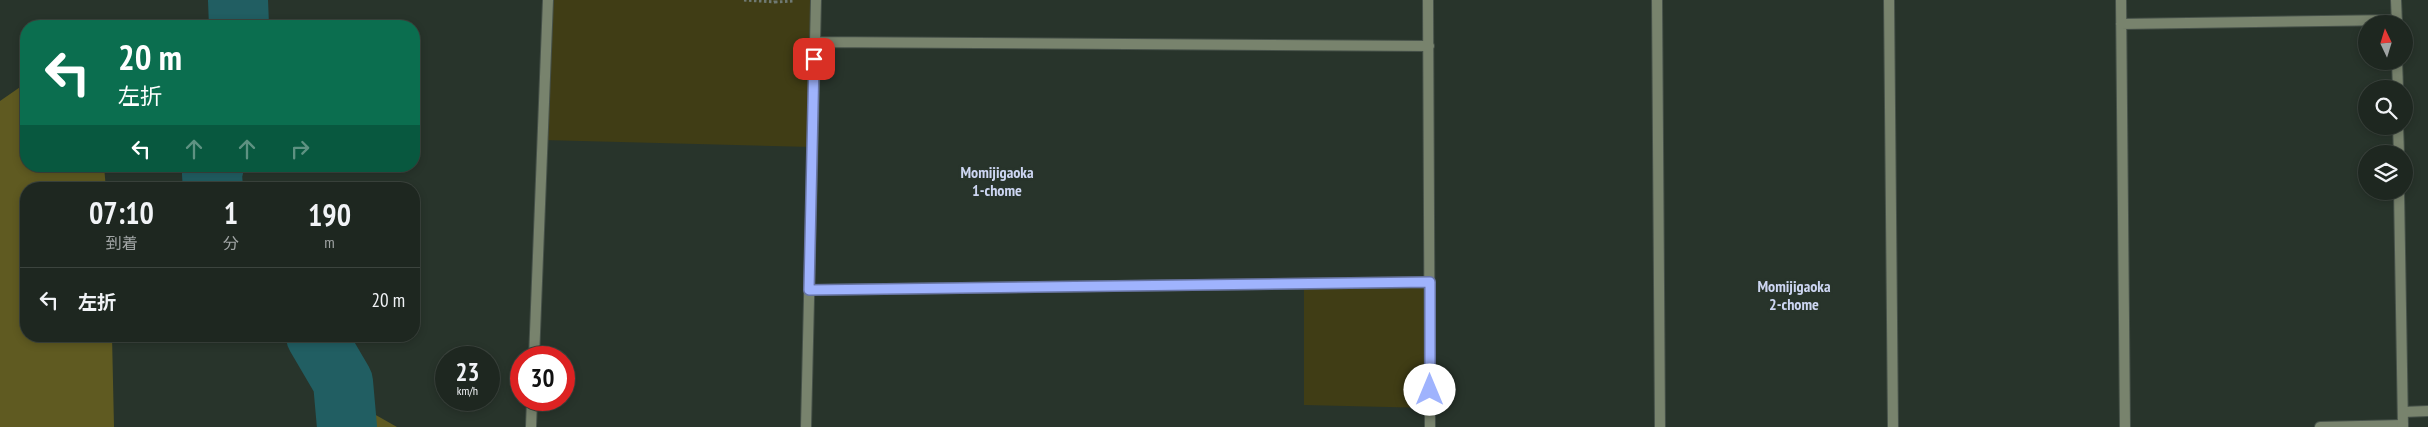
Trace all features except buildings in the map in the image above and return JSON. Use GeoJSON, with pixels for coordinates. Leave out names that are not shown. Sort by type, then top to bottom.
{"type":"FeatureCollection","features":[{"type":"Feature","properties":{"kind":"street"},"geometry":{"type":"LineString","coordinates":[[534,346],[548,0]]}},
{"type":"Feature","properties":{"kind":"street"},"geometry":{"type":"LineString","coordinates":[[806,427],[816,0]]}},
{"type":"Feature","properties":{"kind":"street"},"geometry":{"type":"LineString","coordinates":[[1428,0],[1430,427]]}},
{"type":"Feature","properties":{"kind":"street"},"geometry":{"type":"LineString","coordinates":[[1657,0],[1660,427]]}},
{"type":"Feature","properties":{"kind":"street"},"geometry":{"type":"LineString","coordinates":[[1889,0],[1894,427]]}},
{"type":"Feature","properties":{"kind":"street"},"geometry":{"type":"LineString","coordinates":[[2121,0],[2125,427]]}},
{"type":"Feature","properties":{"kind":"street"},"geometry":{"type":"LineString","coordinates":[[2396,0],[2397,15]]}},
{"type":"Feature","properties":{"kind":"street"},"geometry":{"type":"LineString","coordinates":[[2122,24],[2358,22]]}},
{"type":"Feature","properties":{"kind":"street"},"geometry":{"type":"LineString","coordinates":[[814,42],[1429,46]]}},
{"type":"Feature","properties":{"kind":"street"},"geometry":{"type":"LineString","coordinates":[[2320,427],[2403,426],[2399,200]]}},
{"type":"Feature","properties":{"kind":"street"},"geometry":{"type":"LineString","coordinates":[[809,290],[1430,282]]}},
{"type":"Feature","properties":{"kind":"street"},"geometry":{"type":"LineString","coordinates":[[531,427],[532,411]]}},
{"type":"Feature","properties":{"kind":"street"},"geometry":{"type":"LineString","coordinates":[[2403,412],[2428,411]]}},
{"type":"Feature","properties":{"kind":"path"},"geometry":{"type":"LineString","coordinates":[[744,0],[775,2],[775,0]]}},
{"type":"Feature","properties":{"kind":"shaded area"},"geometry":{"type":"Polygon","coordinates":[[[548,0],[815,0],[812,147],[543,140],[548,0]]]}},
{"type":"Feature","properties":{"kind":"shaded area"},"geometry":{"type":"Polygon","coordinates":[[[20,87],[20,172],[105,172],[105,182],[20,182],[20,342],[112,342],[114,427],[0,427],[0,101],[20,87]]]}},
{"type":"Feature","properties":{"kind":"shaded area"},"geometry":{"type":"Polygon","coordinates":[[[1430,282],[1430,408],[1304,405],[1304,284],[1430,282]]]}},
{"type":"Feature","properties":{"kind":"shaded area"},"geometry":{"type":"Polygon","coordinates":[[[374,414],[397,427],[361,427],[374,414]]]}},
{"type":"Feature","properties":{"kind":"waterway"},"geometry":{"type":"LineString","coordinates":[[238,0],[239,20]]}},
{"type":"Feature","properties":{"kind":"waterway"},"geometry":{"type":"LineString","coordinates":[[212,172],[213,182]]}},
{"type":"Feature","properties":{"kind":"waterway"},"geometry":{"type":"LineString","coordinates":[[320,342],[343,382],[347,427]]}},
{"type":"Feature","properties":{"kind":"district","name":"Momijigaoka 1-chome"},"geometry":{"type":"Point","coordinates":[997,181]}},
{"type":"Feature","properties":{"kind":"district","name":"Momijigaoka 2-chome"},"geometry":{"type":"Point","coordinates":[1794,295]}},
{"type":"Feature","properties":{"kind":"route"},"geometry":{"type":"LineString","coordinates":[[814,59],[809,290],[1430,282],[1430,390]]}}]}
